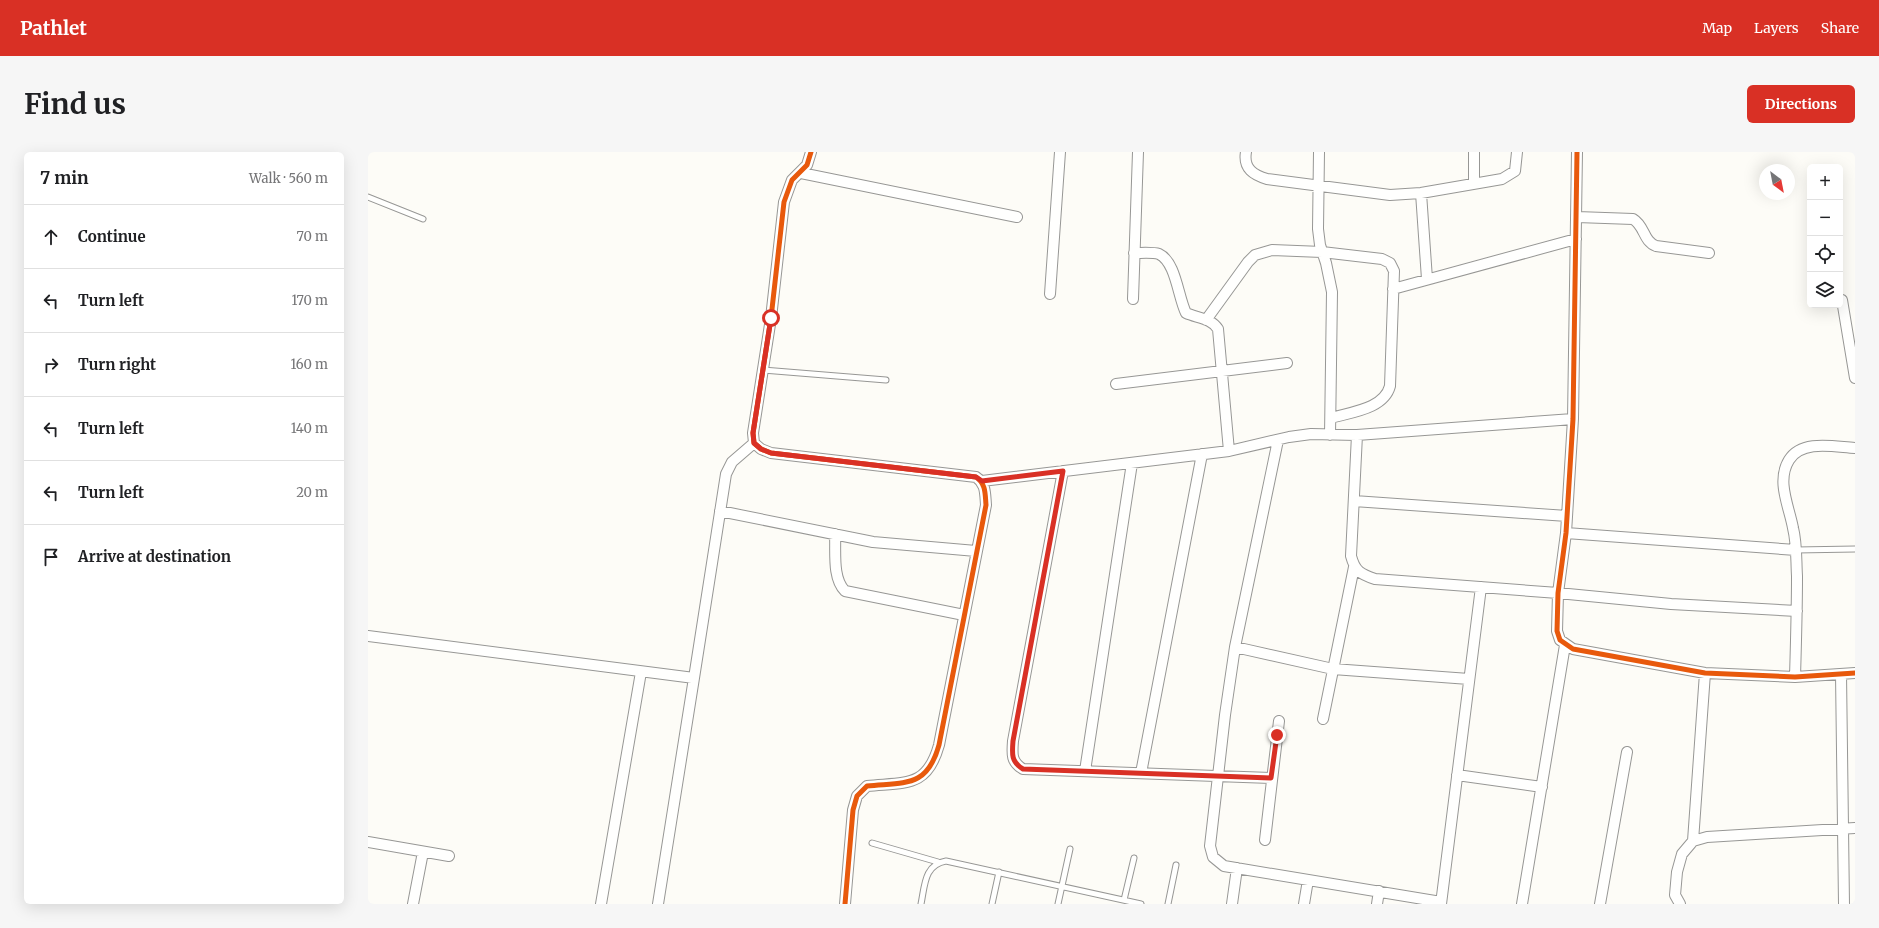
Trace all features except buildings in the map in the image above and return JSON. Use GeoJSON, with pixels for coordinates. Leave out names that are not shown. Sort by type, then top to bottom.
{"type":"FeatureCollection","features":[{"type":"Feature","properties":{"kind":"street"},"geometry":{"type":"LineString","coordinates":[[811,152],[807,165],[801,173],[792,180],[784,202],[771,318],[753,433],[754,443],[761,449],[771,453],[976,477],[982,481],[985,489],[986,505],[934,762],[924,775],[910,782],[867,786],[858,796],[853,810],[845,904]]}},
{"type":"Feature","properties":{"kind":"street"},"geometry":{"type":"LineString","coordinates":[[1050,294],[1060,152]]}},
{"type":"Feature","properties":{"kind":"street"},"geometry":{"type":"LineString","coordinates":[[1133,299],[1138,152]]}},
{"type":"Feature","properties":{"kind":"street"},"geometry":{"type":"LineString","coordinates":[[1246,152],[1248,168],[1254,175],[1267,179],[1390,195],[1421,193],[1502,179],[1515,171],[1517,165],[1517,152]]}},
{"type":"Feature","properties":{"kind":"street"},"geometry":{"type":"LineString","coordinates":[[1319,152],[1318,229],[1332,292],[1330,435]]}},
{"type":"Feature","properties":{"kind":"street"},"geometry":{"type":"LineString","coordinates":[[1474,152],[1474,184]]}},
{"type":"Feature","properties":{"kind":"street"},"geometry":{"type":"LineString","coordinates":[[1578,152],[1573,419],[1566,533],[1558,593],[1557,631],[1560,640],[1565,645],[1573,649],[1705,673],[1795,677],[1855,673]]}},
{"type":"Feature","properties":{"kind":"street"},"geometry":{"type":"LineString","coordinates":[[801,173],[1017,217]]}},
{"type":"Feature","properties":{"kind":"street"},"geometry":{"type":"LineString","coordinates":[[1421,193],[1427,279]]}},
{"type":"Feature","properties":{"kind":"street"},"geometry":{"type":"LineString","coordinates":[[1577,217],[1633,219],[1639,222],[1646,239],[1656,246],[1709,252]]}},
{"type":"Feature","properties":{"kind":"street"},"geometry":{"type":"LineString","coordinates":[[1393,289],[1576,239]]}},
{"type":"Feature","properties":{"kind":"street"},"geometry":{"type":"LineString","coordinates":[[1206,320],[1254,255],[1272,250],[1322,252],[1382,259],[1390,263],[1394,272],[1390,386],[1388,394],[1382,401],[1331,418]]}},
{"type":"Feature","properties":{"kind":"street"},"geometry":{"type":"LineString","coordinates":[[1134,253],[1158,254],[1167,259],[1186,312],[1215,324],[1218,329],[1229,451]]}},
{"type":"Feature","properties":{"kind":"street"},"geometry":{"type":"LineString","coordinates":[[1843,306],[1855,378]]}},
{"type":"Feature","properties":{"kind":"street"},"geometry":{"type":"LineString","coordinates":[[1116,384],[1288,363]]}},
{"type":"Feature","properties":{"kind":"street"},"geometry":{"type":"LineString","coordinates":[[982,481],[1229,451],[1311,434],[1357,435],[1573,419]]}},
{"type":"Feature","properties":{"kind":"street"},"geometry":{"type":"LineString","coordinates":[[1323,719],[1354,567],[1351,556],[1357,435]]}},
{"type":"Feature","properties":{"kind":"street"},"geometry":{"type":"LineString","coordinates":[[1278,440],[1235,647],[1225,715],[1210,846],[1213,858],[1224,866],[1379,891],[1441,903],[1481,587]]}},
{"type":"Feature","properties":{"kind":"street"},"geometry":{"type":"LineString","coordinates":[[658,904],[726,474],[732,462],[754,443]]}},
{"type":"Feature","properties":{"kind":"street"},"geometry":{"type":"LineString","coordinates":[[1795,677],[1798,611],[1796,550],[1794,529],[1784,491],[1784,476],[1790,460],[1802,449],[1822,446],[1855,448]]}},
{"type":"Feature","properties":{"kind":"street"},"geometry":{"type":"LineString","coordinates":[[1141,773],[1202,454]]}},
{"type":"Feature","properties":{"kind":"street"},"geometry":{"type":"LineString","coordinates":[[1085,771],[1132,463]]}},
{"type":"Feature","properties":{"kind":"street"},"geometry":{"type":"LineString","coordinates":[[1063,471],[1012,755],[1015,764],[1023,769],[1271,778]]}},
{"type":"Feature","properties":{"kind":"street"},"geometry":{"type":"LineString","coordinates":[[1354,501],[1567,516]]}},
{"type":"Feature","properties":{"kind":"street"},"geometry":{"type":"LineString","coordinates":[[720,510],[873,542],[976,551]]}},
{"type":"Feature","properties":{"kind":"street"},"geometry":{"type":"LineString","coordinates":[[1566,533],[1796,550]]}},
{"type":"Feature","properties":{"kind":"street"},"geometry":{"type":"LineString","coordinates":[[835,534],[838,577],[840,586],[845,591],[964,615]]}},
{"type":"Feature","properties":{"kind":"street"},"geometry":{"type":"LineString","coordinates":[[1354,567],[1363,575],[1374,579],[1558,593],[1671,604],[1798,611]]}},
{"type":"Feature","properties":{"kind":"street"},"geometry":{"type":"LineString","coordinates":[[368,636],[694,678]]}},
{"type":"Feature","properties":{"kind":"street"},"geometry":{"type":"LineString","coordinates":[[1522,904],[1565,645]]}},
{"type":"Feature","properties":{"kind":"street"},"geometry":{"type":"LineString","coordinates":[[1235,647],[1333,669],[1469,679]]}},
{"type":"Feature","properties":{"kind":"street"},"geometry":{"type":"LineString","coordinates":[[601,904],[641,672]]}},
{"type":"Feature","properties":{"kind":"street"},"geometry":{"type":"LineString","coordinates":[[1680,904],[1675,895],[1677,872],[1682,854],[1692,841],[1705,673]]}},
{"type":"Feature","properties":{"kind":"street"},"geometry":{"type":"LineString","coordinates":[[1841,674],[1844,904]]}},
{"type":"Feature","properties":{"kind":"street"},"geometry":{"type":"LineString","coordinates":[[1265,840],[1271,778],[1279,721]]}},
{"type":"Feature","properties":{"kind":"street"},"geometry":{"type":"LineString","coordinates":[[1600,904],[1627,752]]}},
{"type":"Feature","properties":{"kind":"street"},"geometry":{"type":"LineString","coordinates":[[1457,775],[1542,787]]}},
{"type":"Feature","properties":{"kind":"street"},"geometry":{"type":"LineString","coordinates":[[1692,841],[1707,837],[1855,828]]}},
{"type":"Feature","properties":{"kind":"street"},"geometry":{"type":"LineString","coordinates":[[368,842],[449,856]]}},
{"type":"Feature","properties":{"kind":"street"},"geometry":{"type":"LineString","coordinates":[[413,904],[424,852]]}},
{"type":"Feature","properties":{"kind":"street"},"geometry":{"type":"LineString","coordinates":[[1232,904],[1237,868]]}},
{"type":"Feature","properties":{"kind":"street"},"geometry":{"type":"LineString","coordinates":[[1304,904],[1308,880]]}},
{"type":"Feature","properties":{"kind":"street"},"geometry":{"type":"LineString","coordinates":[[1377,904],[1379,891]]}},
{"type":"Feature","properties":{"kind":"lane"},"geometry":{"type":"LineString","coordinates":[[368,197],[423,219]]}},
{"type":"Feature","properties":{"kind":"lane"},"geometry":{"type":"LineString","coordinates":[[763,370],[886,380]]}},
{"type":"Feature","properties":{"kind":"lane"},"geometry":{"type":"LineString","coordinates":[[1796,550],[1855,549]]}},
{"type":"Feature","properties":{"kind":"lane"},"geometry":{"type":"LineString","coordinates":[[872,843],[938,862]]}},
{"type":"Feature","properties":{"kind":"lane"},"geometry":{"type":"LineString","coordinates":[[1058,904],[1070,849]]}},
{"type":"Feature","properties":{"kind":"lane"},"geometry":{"type":"LineString","coordinates":[[1124,900],[1134,858]]}},
{"type":"Feature","properties":{"kind":"lane"},"geometry":{"type":"LineString","coordinates":[[921,904],[928,872],[932,866],[938,862],[946,860],[1141,904]]}},
{"type":"Feature","properties":{"kind":"lane"},"geometry":{"type":"LineString","coordinates":[[1168,904],[1176,865]]}},
{"type":"Feature","properties":{"kind":"lane"},"geometry":{"type":"LineString","coordinates":[[992,904],[999,872]]}},
{"type":"Feature","properties":{"kind":"cycle path"},"geometry":{"type":"LineString","coordinates":[[811,152],[807,165],[792,180],[784,202],[771,318],[753,433],[754,443],[761,449],[771,453],[976,477],[982,483],[986,505],[939,745],[934,759],[928,769],[921,776],[904,783],[867,786],[857,796],[853,810],[845,904]]}},
{"type":"Feature","properties":{"kind":"cycle path"},"geometry":{"type":"LineString","coordinates":[[1577,152],[1573,419],[1566,533],[1558,593],[1557,631],[1560,640],[1573,649],[1705,673],[1795,677],[1855,673]]}},
{"type":"Feature","properties":{"kind":"route"},"geometry":{"type":"LineString","coordinates":[[771,318],[753,433],[754,443],[761,449],[771,453],[976,477],[982,481],[1063,471],[1013,741],[1012,755],[1015,764],[1023,769],[1271,778],[1277,735]]}}]}
